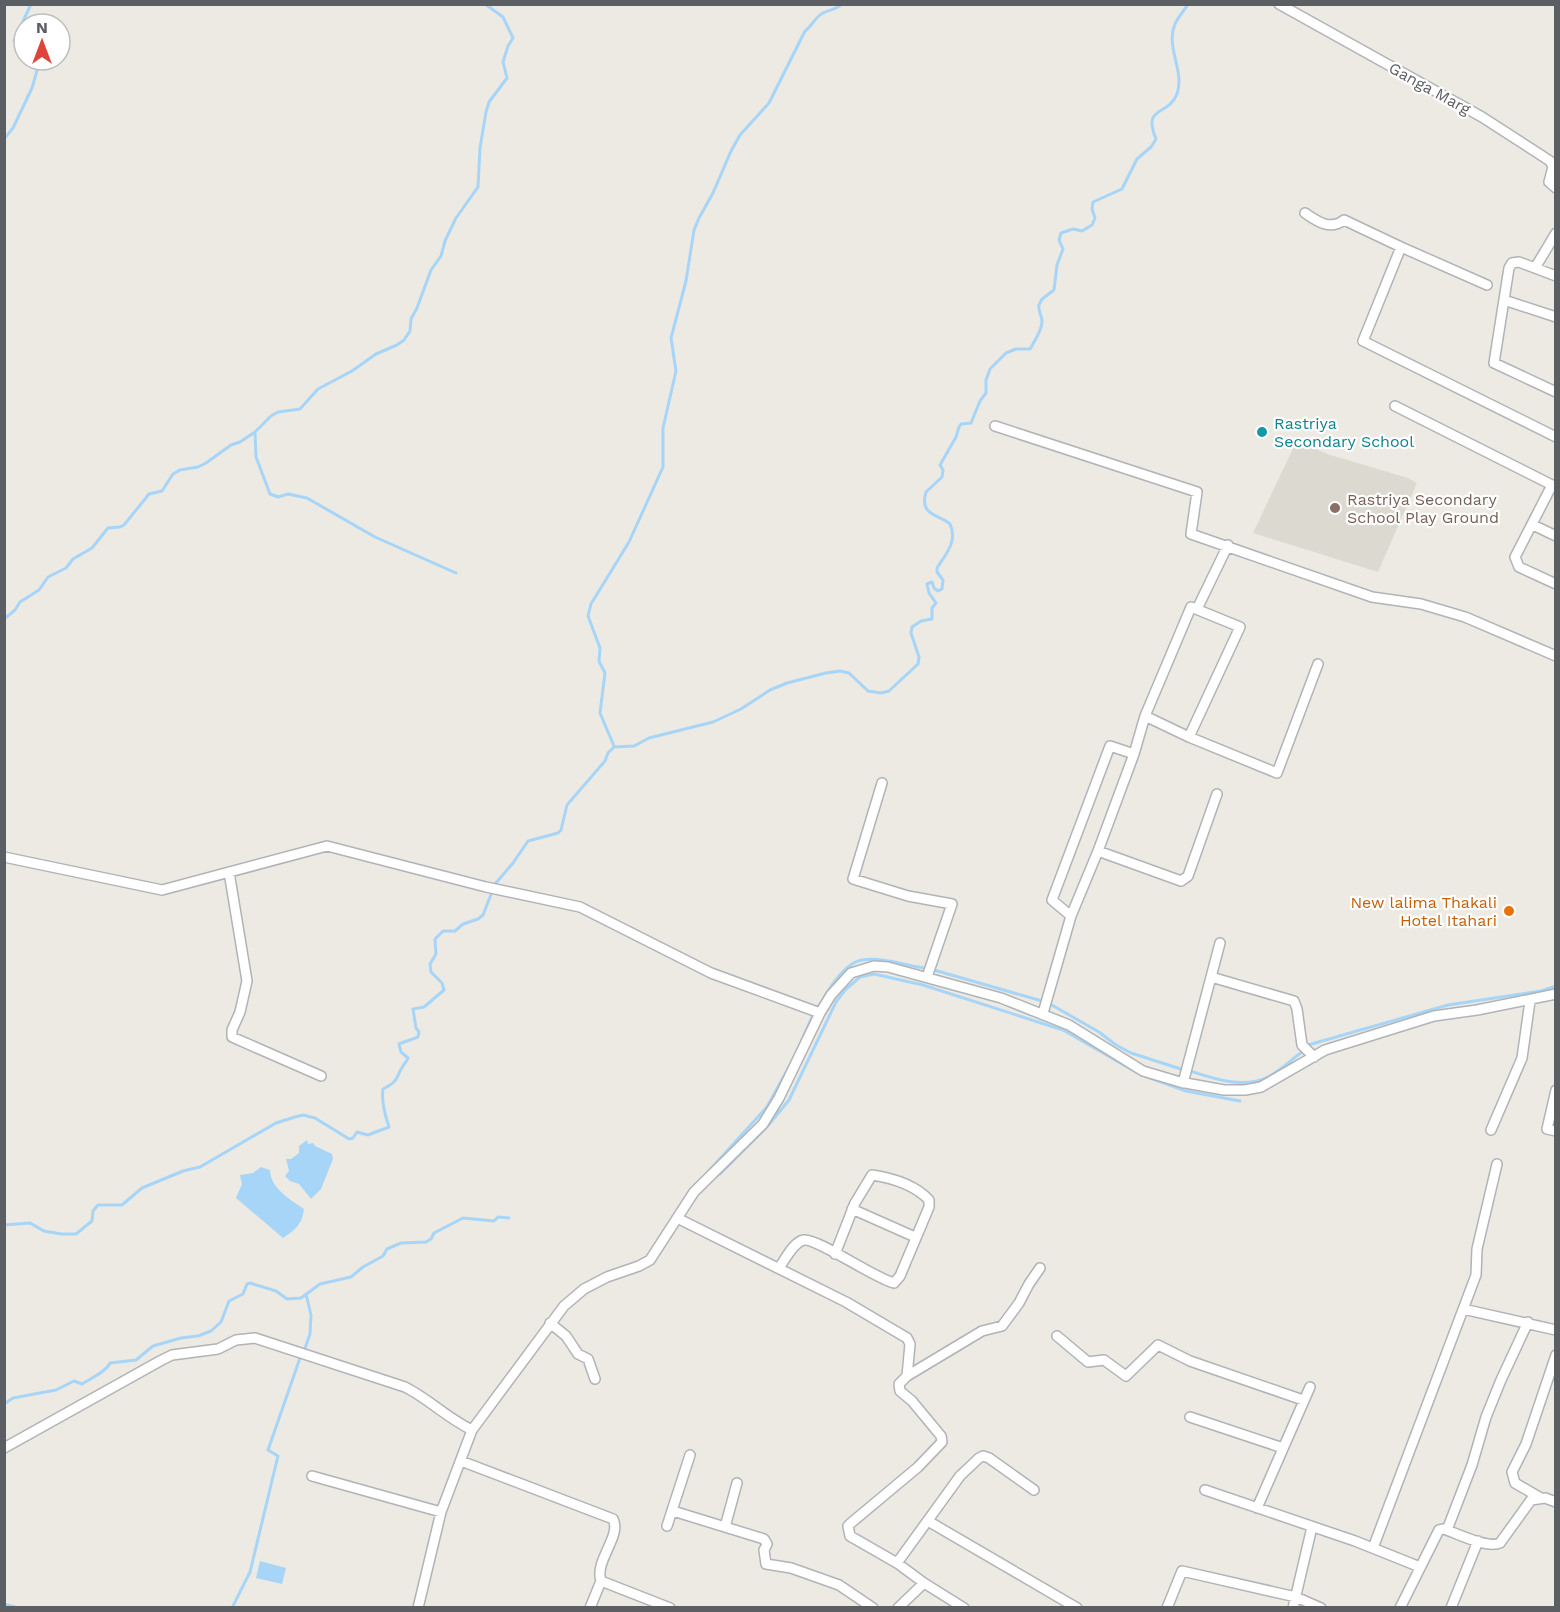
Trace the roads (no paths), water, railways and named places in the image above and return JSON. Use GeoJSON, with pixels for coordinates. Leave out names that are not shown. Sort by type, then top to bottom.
{"type":"FeatureCollection","features":[{"type":"Feature","properties":{"kind":"street","name":"Ganga Marg"},"geometry":{"type":"LineString","coordinates":[[1279,4],[1482,117],[1550,161],[1553,167],[1549,182],[1556,188]]}},
{"type":"Feature","properties":{"kind":"street"},"geometry":{"type":"LineString","coordinates":[[1305,213],[1328,226],[1344,220],[1487,285]]}},
{"type":"Feature","properties":{"kind":"street"},"geometry":{"type":"LineString","coordinates":[[1535,268],[1556,233]]}},
{"type":"Feature","properties":{"kind":"street"},"geometry":{"type":"LineString","coordinates":[[1401,247],[1363,341],[1556,437]]}},
{"type":"Feature","properties":{"kind":"street"},"geometry":{"type":"LineString","coordinates":[[1556,276],[1519,262],[1512,263],[1509,268],[1494,363],[1556,392]]}},
{"type":"Feature","properties":{"kind":"street"},"geometry":{"type":"LineString","coordinates":[[1504,300],[1556,317]]}},
{"type":"Feature","properties":{"kind":"street"},"geometry":{"type":"LineString","coordinates":[[1395,406],[1554,486],[1517,552],[1516,562],[1519,567],[1556,584]]}},
{"type":"Feature","properties":{"kind":"street"},"geometry":{"type":"LineString","coordinates":[[994,426],[1197,492],[1191,534],[1372,597],[1420,604],[1465,617],[1556,656]]}},
{"type":"Feature","properties":{"kind":"street"},"geometry":{"type":"LineString","coordinates":[[1533,525],[1556,536]]}},
{"type":"Feature","properties":{"kind":"street"},"geometry":{"type":"LineString","coordinates":[[1197,609],[1227,545]]}},
{"type":"Feature","properties":{"kind":"street"},"geometry":{"type":"LineString","coordinates":[[1043,1013],[1071,916],[1134,754],[1145,716],[1191,607],[1240,627],[1190,737]]}},
{"type":"Feature","properties":{"kind":"street"},"geometry":{"type":"LineString","coordinates":[[1145,716],[1277,773],[1318,664]]}},
{"type":"Feature","properties":{"kind":"street"},"geometry":{"type":"LineString","coordinates":[[1071,916],[1053,900],[1110,746],[1134,754]]}},
{"type":"Feature","properties":{"kind":"street"},"geometry":{"type":"LineString","coordinates":[[882,783],[853,879],[908,896],[952,904],[927,977]]}},
{"type":"Feature","properties":{"kind":"street"},"geometry":{"type":"LineString","coordinates":[[1098,851],[1180,881],[1188,876],[1217,794]]}},
{"type":"Feature","properties":{"kind":"street"},"geometry":{"type":"LineString","coordinates":[[4,857],[162,890],[327,846],[491,888],[580,906],[711,973],[820,1013]]}},
{"type":"Feature","properties":{"kind":"street"},"geometry":{"type":"LineString","coordinates":[[228,872],[247,981],[240,1012],[232,1030],[232,1037],[321,1076]]}},
{"type":"Feature","properties":{"kind":"street"},"geometry":{"type":"LineString","coordinates":[[1183,1083],[1220,943]]}},
{"type":"Feature","properties":{"kind":"street"},"geometry":{"type":"LineString","coordinates":[[418,1608],[441,1512],[471,1430],[564,1306],[585,1289],[607,1277],[650,1260],[694,1192],[763,1124],[779,1098],[820,1013],[831,995],[850,973],[874,966],[888,968],[1001,998],[1043,1013],[1088,1036],[1143,1071],[1183,1083],[1224,1090],[1261,1087],[1325,1050],[1434,1016],[1556,994]]}},
{"type":"Feature","properties":{"kind":"street"},"geometry":{"type":"LineString","coordinates":[[1211,977],[1294,1001],[1302,1044],[1314,1057]]}},
{"type":"Feature","properties":{"kind":"street"},"geometry":{"type":"LineString","coordinates":[[1491,1130],[1522,1058],[1530,1000]]}},
{"type":"Feature","properties":{"kind":"street"},"geometry":{"type":"LineString","coordinates":[[1556,1090],[1547,1129],[1556,1131]]}},
{"type":"Feature","properties":{"kind":"street"},"geometry":{"type":"LineString","coordinates":[[1373,1548],[1476,1275],[1477,1249],[1497,1164]]}},
{"type":"Feature","properties":{"kind":"street"},"geometry":{"type":"LineString","coordinates":[[779,1268],[798,1243],[804,1240],[813,1241],[835,1254],[874,1275],[894,1283],[900,1276],[929,1206],[929,1200],[908,1185],[872,1175],[864,1185],[852,1209],[835,1254]]}},
{"type":"Feature","properties":{"kind":"street"},"geometry":{"type":"LineString","coordinates":[[852,1209],[915,1237]]}},
{"type":"Feature","properties":{"kind":"street"},"geometry":{"type":"LineString","coordinates":[[677,1218],[846,1302],[907,1338],[910,1344],[907,1376]]}},
{"type":"Feature","properties":{"kind":"street"},"geometry":{"type":"LineString","coordinates":[[962,1607],[897,1563],[850,1536],[848,1530],[851,1524],[918,1467],[942,1442],[941,1436],[912,1401],[900,1391],[899,1384],[907,1376],[982,1331],[1002,1326],[1040,1268]]}},
{"type":"Feature","properties":{"kind":"street"},"geometry":{"type":"LineString","coordinates":[[1463,1309],[1556,1330]]}},
{"type":"Feature","properties":{"kind":"street"},"geometry":{"type":"LineString","coordinates":[[1447,1530],[1497,1390],[1528,1322]]}},
{"type":"Feature","properties":{"kind":"street"},"geometry":{"type":"LineString","coordinates":[[550,1323],[566,1336],[578,1354],[588,1359],[595,1379]]}},
{"type":"Feature","properties":{"kind":"street"},"geometry":{"type":"LineString","coordinates":[[1057,1336],[1088,1362],[1104,1360],[1126,1376],[1158,1346],[1190,1361],[1303,1400]]}},
{"type":"Feature","properties":{"kind":"street"},"geometry":{"type":"LineString","coordinates":[[4,1448],[172,1355],[218,1349],[245,1338],[255,1338],[282,1345],[405,1387],[421,1395],[471,1430]]}},
{"type":"Feature","properties":{"kind":"street"},"geometry":{"type":"LineString","coordinates":[[1556,1354],[1526,1444],[1512,1472],[1515,1483],[1539,1497],[1556,1502]]}},
{"type":"Feature","properties":{"kind":"street"},"geometry":{"type":"LineString","coordinates":[[1257,1508],[1310,1387]]}},
{"type":"Feature","properties":{"kind":"street"},"geometry":{"type":"LineString","coordinates":[[1190,1417],[1283,1448]]}},
{"type":"Feature","properties":{"kind":"street"},"geometry":{"type":"LineString","coordinates":[[667,1526],[690,1455]]}},
{"type":"Feature","properties":{"kind":"street"},"geometry":{"type":"LineString","coordinates":[[897,1563],[960,1476],[983,1456],[1034,1491]]}},
{"type":"Feature","properties":{"kind":"street"},"geometry":{"type":"LineString","coordinates":[[460,1461],[614,1519],[616,1526],[599,1569],[601,1581],[590,1608]]}},
{"type":"Feature","properties":{"kind":"street"},"geometry":{"type":"LineString","coordinates":[[312,1476],[441,1512]]}},
{"type":"Feature","properties":{"kind":"street"},"geometry":{"type":"LineString","coordinates":[[725,1527],[737,1483]]}},
{"type":"Feature","properties":{"kind":"street"},"geometry":{"type":"LineString","coordinates":[[1205,1490],[1373,1548],[1420,1567]]}},
{"type":"Feature","properties":{"kind":"street"},"geometry":{"type":"LineString","coordinates":[[1400,1608],[1438,1532],[1442,1529],[1493,1545],[1500,1543],[1531,1500],[1539,1497]]}},
{"type":"Feature","properties":{"kind":"street"},"geometry":{"type":"LineString","coordinates":[[673,1511],[764,1539],[768,1544],[764,1550],[766,1564],[791,1568],[839,1585],[873,1608]]}},
{"type":"Feature","properties":{"kind":"street"},"geometry":{"type":"LineString","coordinates":[[928,1521],[1076,1607]]}},
{"type":"Feature","properties":{"kind":"street"},"geometry":{"type":"LineString","coordinates":[[1293,1608],[1312,1527]]}},
{"type":"Feature","properties":{"kind":"street"},"geometry":{"type":"LineString","coordinates":[[1451,1608],[1478,1541]]}},
{"type":"Feature","properties":{"kind":"street"},"geometry":{"type":"LineString","coordinates":[[1167,1608],[1182,1571],[1296,1597],[1321,1608]]}},
{"type":"Feature","properties":{"kind":"street"},"geometry":{"type":"LineString","coordinates":[[601,1581],[670,1608]]}},
{"type":"Feature","properties":{"kind":"street"},"geometry":{"type":"LineString","coordinates":[[898,1608],[924,1583]]}},
{"type":"Feature","properties":{"kind":"water"},"geometry":{"type":"Polygon","coordinates":[[[307,1140],[308,1144],[313,1143],[332,1154],[333,1159],[321,1189],[311,1199],[299,1184],[290,1181],[285,1176],[289,1171],[286,1159],[291,1159],[299,1153],[299,1146],[307,1140]]]}},
{"type":"Feature","properties":{"kind":"water"},"geometry":{"type":"Polygon","coordinates":[[[261,1167],[270,1170],[277,1188],[304,1209],[302,1219],[297,1226],[283,1238],[236,1198],[242,1184],[240,1175],[253,1173],[261,1167]]]}},
{"type":"Feature","properties":{"kind":"water"},"geometry":{"type":"Polygon","coordinates":[[[260,1561],[286,1568],[282,1584],[256,1578],[260,1561]]]}},
{"type":"Feature","properties":{"kind":"waterway"},"geometry":{"type":"LineString","coordinates":[[27,12],[31,4]]}},
{"type":"Feature","properties":{"kind":"waterway"},"geometry":{"type":"LineString","coordinates":[[4,619],[15,610],[20,602],[39,590],[48,577],[66,568],[73,559],[92,548],[108,528],[124,525],[149,494],[162,491],[173,474],[206,463],[231,445],[255,432],[278,412],[300,409],[318,389],[404,340],[410,331],[411,319],[431,270],[441,256],[456,218],[478,187],[480,148],[486,112],[489,102],[507,78],[503,62],[513,38],[503,17],[485,4]]}},
{"type":"Feature","properties":{"kind":"waterway"},"geometry":{"type":"LineString","coordinates":[[614,746],[600,713],[605,673],[599,661],[600,648],[588,616],[591,604],[629,542],[663,467],[663,428],[676,371],[671,338],[686,281],[694,230],[731,151],[740,135],[769,103],[805,31],[820,15],[842,4]]}},
{"type":"Feature","properties":{"kind":"waterway"},"geometry":{"type":"LineString","coordinates":[[4,1225],[30,1223],[44,1231],[76,1234],[92,1221],[93,1211],[98,1205],[122,1205],[142,1188],[183,1171],[200,1167],[276,1123],[295,1117],[303,1115],[315,1118],[349,1139],[353,1138],[357,1132],[368,1135],[389,1127],[383,1103],[383,1089],[394,1081],[408,1058],[401,1052],[399,1044],[418,1037],[419,1032],[416,1028],[413,1009],[424,1007],[444,990],[442,983],[431,972],[430,964],[436,954],[435,939],[443,931],[455,931],[463,924],[483,915],[495,884],[528,841],[558,833],[561,830],[567,805],[605,761],[608,753],[614,747],[634,746],[649,738],[713,722],[741,709],[770,690],[826,673],[840,671],[849,673],[868,691],[881,693],[889,691],[918,664],[919,657],[911,633],[912,627],[921,621],[932,619],[932,608],[936,603],[929,593],[927,584],[932,582],[938,591],[942,589],[943,580],[937,568],[950,547],[953,536],[950,524],[927,510],[926,492],[942,477],[943,470],[940,465],[959,427],[961,424],[971,423],[986,393],[986,380],[990,369],[1006,353],[1016,349],[1030,349],[1038,335],[1042,324],[1039,305],[1042,299],[1054,290],[1057,265],[1063,249],[1059,240],[1061,233],[1073,229],[1082,231],[1092,225],[1095,218],[1092,209],[1093,202],[1122,189],[1137,159],[1151,147],[1156,139],[1152,121],[1154,116],[1168,106],[1177,94],[1179,76],[1172,41],[1176,21],[1188,4]]}},
{"type":"Feature","properties":{"kind":"waterway"},"geometry":{"type":"LineString","coordinates":[[4,139],[13,128],[32,88],[37,72]]}},
{"type":"Feature","properties":{"kind":"waterway"},"geometry":{"type":"LineString","coordinates":[[255,432],[256,457],[270,494],[278,497],[288,494],[307,498],[375,537],[456,573]]}},
{"type":"Feature","properties":{"kind":"waterway"},"geometry":{"type":"LineString","coordinates":[[825,996],[846,969],[862,960],[885,960],[924,968]]}},
{"type":"Feature","properties":{"kind":"waterway"},"geometry":{"type":"LineString","coordinates":[[934,970],[1042,1001]]}},
{"type":"Feature","properties":{"kind":"waterway"},"geometry":{"type":"LineString","coordinates":[[720,1174],[766,1128],[789,1100],[836,1002],[845,990],[860,977],[874,974],[923,985],[1063,1030],[1136,1072]]}},
{"type":"Feature","properties":{"kind":"waterway"},"geometry":{"type":"LineString","coordinates":[[1308,1045],[1448,1005],[1541,991],[1556,986]]}},
{"type":"Feature","properties":{"kind":"waterway"},"geometry":{"type":"LineString","coordinates":[[1050,1004],[1131,1053],[1184,1070]]}},
{"type":"Feature","properties":{"kind":"waterway"},"geometry":{"type":"LineString","coordinates":[[797,1051],[812,1017]]}},
{"type":"Feature","properties":{"kind":"waterway"},"geometry":{"type":"LineString","coordinates":[[1190,1071],[1229,1082],[1258,1081],[1272,1075],[1302,1052]]}},
{"type":"Feature","properties":{"kind":"waterway"},"geometry":{"type":"LineString","coordinates":[[707,1173],[767,1107],[789,1067]]}},
{"type":"Feature","properties":{"kind":"waterway"},"geometry":{"type":"LineString","coordinates":[[1142,1075],[1186,1091],[1240,1101]]}},
{"type":"Feature","properties":{"kind":"waterway"},"geometry":{"type":"LineString","coordinates":[[4,1404],[13,1398],[56,1390],[74,1381],[82,1384],[102,1372],[110,1363],[136,1360],[153,1346],[211,1331],[221,1322],[229,1301],[243,1294],[247,1284],[276,1291],[287,1299],[301,1298],[320,1284],[351,1277],[383,1256],[387,1249],[401,1243],[426,1242],[434,1233],[463,1218],[494,1221],[498,1217],[509,1218]]}},
{"type":"Feature","properties":{"kind":"waterway"},"geometry":{"type":"LineString","coordinates":[[304,1351],[310,1334],[311,1315],[306,1294]]}},
{"type":"Feature","properties":{"kind":"waterway"},"geometry":{"type":"LineString","coordinates":[[232,1608],[250,1572],[278,1456],[268,1450],[300,1358]]}},
{"type":"Feature","properties":{"kind":"waterway"},"geometry":{"type":"LineString","coordinates":[[4,1604],[18,1608]]}},
{"type":"Feature","properties":{"kind":"place","name":"Rastriya Secondary School"},"geometry":{"type":"Point","coordinates":[1262,432]}},
{"type":"Feature","properties":{"kind":"place","name":"Rastriya Secondary School Play Ground"},"geometry":{"type":"Point","coordinates":[1335,508]}},
{"type":"Feature","properties":{"kind":"place","name":"New lalima Thakali Hotel Itahari"},"geometry":{"type":"Point","coordinates":[1509,911]}}]}
